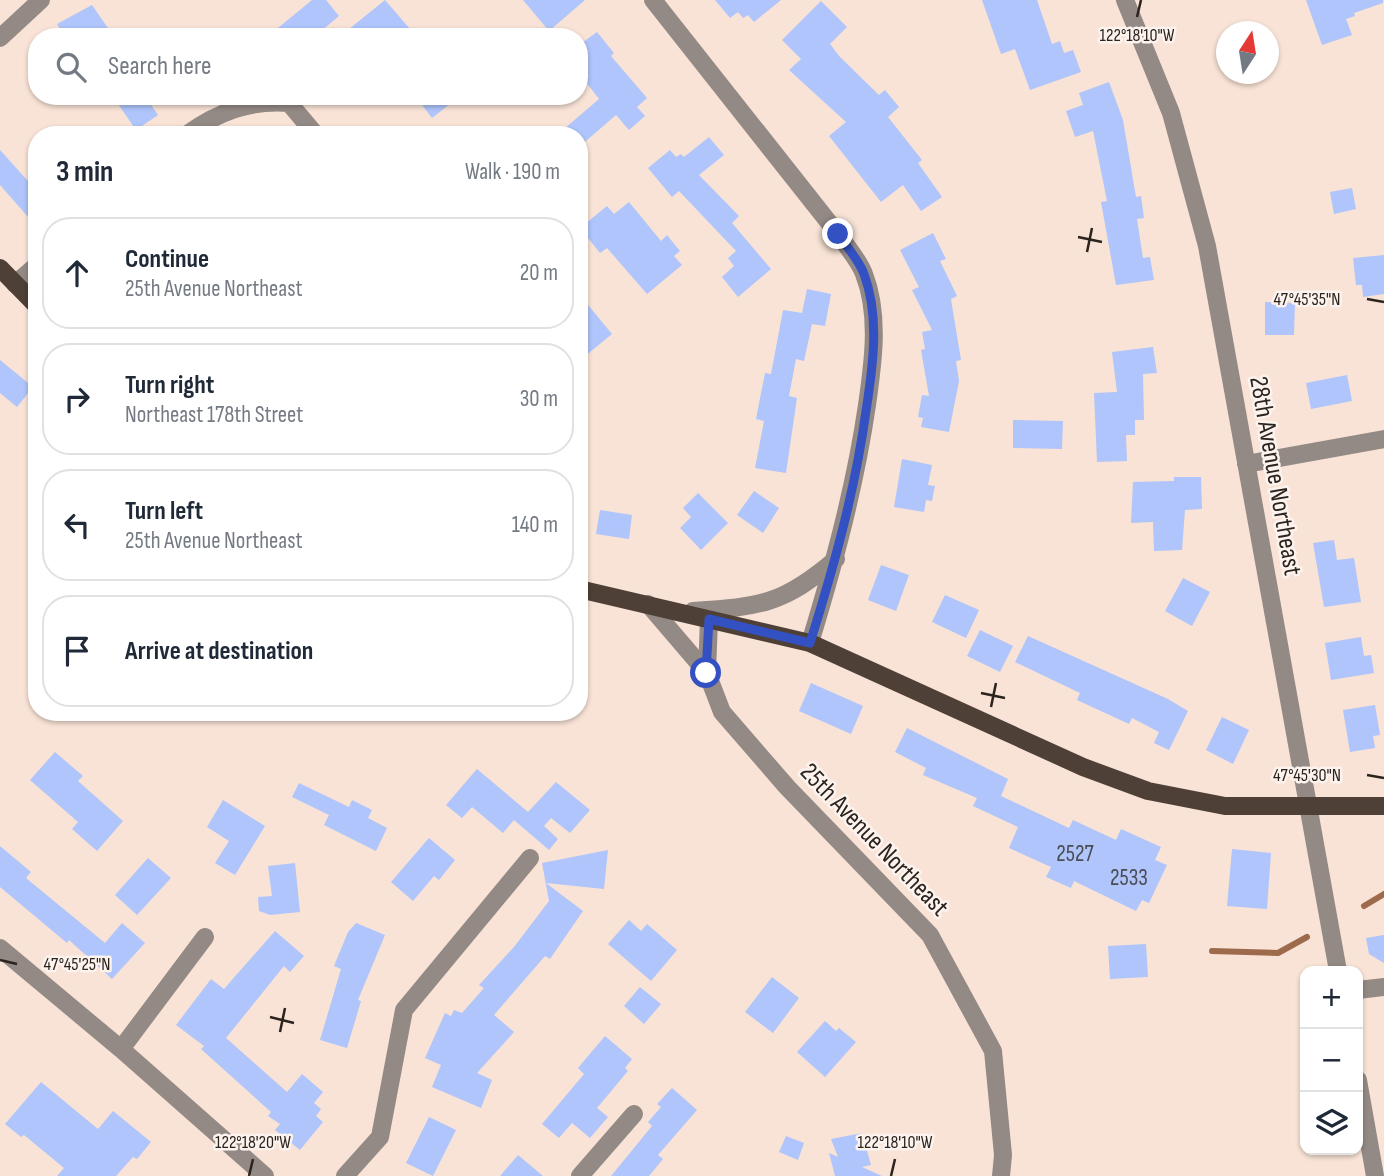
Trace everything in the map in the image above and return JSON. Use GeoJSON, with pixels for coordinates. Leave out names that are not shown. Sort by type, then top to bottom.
{"type":"FeatureCollection","features":[{"type":"Feature","properties":{"kind":"main road"},"geometry":{"type":"LineString","coordinates":[[0,268],[28,297]]}},
{"type":"Feature","properties":{"kind":"main road"},"geometry":{"type":"LineString","coordinates":[[588,591],[810,643],[1083,768],[1148,791],[1225,806],[1384,806]]}},
{"type":"Feature","properties":{"kind":"street"},"geometry":{"type":"LineString","coordinates":[[0,38],[41,0]]}},
{"type":"Feature","properties":{"kind":"street"},"geometry":{"type":"LineString","coordinates":[[653,0],[838,234],[864,273],[873,317],[872,367],[857,475],[836,559],[810,643]]}},
{"type":"Feature","properties":{"kind":"street","name":"28th Avenue Northeast"},"geometry":{"type":"LineString","coordinates":[[1125,0],[1171,113],[1207,246],[1337,966]]}},
{"type":"Feature","properties":{"kind":"street"},"geometry":{"type":"LineString","coordinates":[[200,126],[226,110],[251,105]]}},
{"type":"Feature","properties":{"kind":"street"},"geometry":{"type":"LineString","coordinates":[[291,105],[308,126]]}},
{"type":"Feature","properties":{"kind":"street"},"geometry":{"type":"LineString","coordinates":[[15,284],[28,273]]}},
{"type":"Feature","properties":{"kind":"street"},"geometry":{"type":"LineString","coordinates":[[1247,464],[1384,439]]}},
{"type":"Feature","properties":{"kind":"street"},"geometry":{"type":"LineString","coordinates":[[681,612],[774,602],[804,586],[836,559]]}},
{"type":"Feature","properties":{"kind":"street","name":"25th Avenue Northeast"},"geometry":{"type":"LineString","coordinates":[[648,604],[706,673],[722,712],[787,787],[930,934],[993,1051],[1003,1155],[1001,1176]]}},
{"type":"Feature","properties":{"kind":"street","name":"25th Avenue Northeast"},"geometry":{"type":"LineString","coordinates":[[706,673],[709,619]]}},
{"type":"Feature","properties":{"kind":"street"},"geometry":{"type":"LineString","coordinates":[[345,1176],[380,1137],[404,1010],[530,858]]}},
{"type":"Feature","properties":{"kind":"street"},"geometry":{"type":"LineString","coordinates":[[121,1049],[205,937]]}},
{"type":"Feature","properties":{"kind":"street"},"geometry":{"type":"LineString","coordinates":[[0,948],[121,1049],[265,1176]]}},
{"type":"Feature","properties":{"kind":"street"},"geometry":{"type":"LineString","coordinates":[[1363,989],[1384,987]]}},
{"type":"Feature","properties":{"kind":"street"},"geometry":{"type":"LineString","coordinates":[[1360,1092],[1375,1176]]}},
{"type":"Feature","properties":{"kind":"street"},"geometry":{"type":"LineString","coordinates":[[580,1176],[634,1114]]}},
{"type":"Feature","properties":{"kind":"building"},"geometry":{"type":"Polygon","coordinates":[[[312,0],[326,0],[339,16],[325,28],[278,28],[312,0]]]}},
{"type":"Feature","properties":{"kind":"building"},"geometry":{"type":"Polygon","coordinates":[[[385,0],[409,28],[350,28],[385,0]]]}},
{"type":"Feature","properties":{"kind":"building"},"geometry":{"type":"Polygon","coordinates":[[[523,0],[585,0],[552,28],[546,28],[523,0]]]}},
{"type":"Feature","properties":{"kind":"building"},"geometry":{"type":"Polygon","coordinates":[[[715,0],[781,0],[754,22],[748,15],[743,18],[738,12],[730,18],[715,0]]]}},
{"type":"Feature","properties":{"kind":"building"},"geometry":{"type":"Polygon","coordinates":[[[982,0],[1037,0],[1052,44],[1060,41],[1064,53],[1073,50],[1081,72],[1030,90],[1015,49],[1001,54],[982,0]]]}},
{"type":"Feature","properties":{"kind":"building"},"geometry":{"type":"Polygon","coordinates":[[[1306,0],[1383,0],[1383,3],[1354,13],[1355,16],[1346,19],[1352,35],[1322,45],[1306,0]]]}},
{"type":"Feature","properties":{"kind":"building"},"geometry":{"type":"Polygon","coordinates":[[[821,1],[847,27],[830,44],[879,95],[885,90],[899,107],[888,117],[922,160],[918,163],[942,197],[921,211],[903,185],[881,202],[829,136],[846,122],[789,70],[801,59],[782,40],[821,1]]]}},
{"type":"Feature","properties":{"kind":"building"},"geometry":{"type":"Polygon","coordinates":[[[92,5],[108,28],[59,28],[57,24],[92,5]]]}},
{"type":"Feature","properties":{"kind":"building"},"geometry":{"type":"Polygon","coordinates":[[[597,32],[614,53],[611,56],[647,98],[637,107],[645,116],[629,130],[616,115],[588,139],[588,126],[568,126],[599,99],[588,85],[588,38],[597,32]]]}},
{"type":"Feature","properties":{"kind":"building"},"geometry":{"type":"Polygon","coordinates":[[[1109,82],[1123,120],[1136,197],[1141,196],[1144,218],[1137,219],[1143,258],[1150,257],[1154,280],[1116,285],[1101,202],[1107,201],[1093,131],[1075,137],[1066,111],[1083,105],[1079,93],[1109,82]]]}},
{"type":"Feature","properties":{"kind":"building"},"geometry":{"type":"Polygon","coordinates":[[[119,105],[151,105],[158,115],[142,126],[133,126],[119,105]]]}},
{"type":"Feature","properties":{"kind":"building"},"geometry":{"type":"Polygon","coordinates":[[[422,105],[449,105],[432,118],[422,105]]]}},
{"type":"Feature","properties":{"kind":"building"},"geometry":{"type":"Polygon","coordinates":[[[709,137],[724,155],[699,175],[739,216],[732,223],[771,269],[738,297],[722,277],[734,266],[728,258],[736,251],[679,191],[672,197],[648,168],[670,150],[676,157],[681,154],[684,157],[709,137]]]}},
{"type":"Feature","properties":{"kind":"building"},"geometry":{"type":"Polygon","coordinates":[[[0,150],[28,181],[28,217],[0,185],[0,150]]]}},
{"type":"Feature","properties":{"kind":"building"},"geometry":{"type":"Polygon","coordinates":[[[1352,188],[1356,209],[1334,214],[1330,192],[1352,188]]]}},
{"type":"Feature","properties":{"kind":"building"},"geometry":{"type":"Polygon","coordinates":[[[629,202],[661,241],[667,235],[680,251],[674,256],[682,265],[647,294],[607,248],[600,253],[588,238],[588,221],[607,206],[614,214],[629,202]]]}},
{"type":"Feature","properties":{"kind":"building"},"geometry":{"type":"Polygon","coordinates":[[[933,233],[946,259],[940,261],[957,296],[951,299],[961,360],[956,361],[959,381],[949,432],[921,427],[923,418],[918,417],[922,395],[929,396],[921,350],[925,349],[922,332],[932,330],[912,290],[919,287],[900,250],[933,233]]]}},
{"type":"Feature","properties":{"kind":"building"},"geometry":{"type":"Polygon","coordinates":[[[1384,255],[1384,294],[1363,297],[1362,285],[1356,285],[1353,258],[1384,255]]]}},
{"type":"Feature","properties":{"kind":"building"},"geometry":{"type":"Polygon","coordinates":[[[807,289],[831,294],[825,326],[812,324],[804,361],[796,359],[789,396],[797,398],[786,473],[755,468],[764,421],[756,419],[765,373],[771,374],[783,310],[802,313],[807,289]]]}},
{"type":"Feature","properties":{"kind":"building"},"geometry":{"type":"Polygon","coordinates":[[[1265,302],[1295,303],[1294,335],[1265,335],[1265,302]]]}},
{"type":"Feature","properties":{"kind":"building"},"geometry":{"type":"Polygon","coordinates":[[[588,305],[612,334],[588,354],[588,305]]]}},
{"type":"Feature","properties":{"kind":"building"},"geometry":{"type":"Polygon","coordinates":[[[1153,347],[1157,373],[1143,374],[1144,420],[1135,420],[1135,435],[1126,435],[1127,461],[1097,462],[1094,393],[1117,392],[1112,352],[1153,347]]]}},
{"type":"Feature","properties":{"kind":"building"},"geometry":{"type":"Polygon","coordinates":[[[0,360],[28,383],[28,393],[17,407],[0,393],[0,360]]]}},
{"type":"Feature","properties":{"kind":"building"},"geometry":{"type":"Polygon","coordinates":[[[1347,375],[1352,401],[1311,409],[1306,383],[1347,375]]]}},
{"type":"Feature","properties":{"kind":"building"},"geometry":{"type":"Polygon","coordinates":[[[1013,420],[1063,421],[1062,449],[1013,448],[1013,420]]]}},
{"type":"Feature","properties":{"kind":"building"},"geometry":{"type":"Polygon","coordinates":[[[902,459],[932,465],[928,485],[935,486],[932,501],[926,500],[924,512],[894,507],[902,459]]]}},
{"type":"Feature","properties":{"kind":"building"},"geometry":{"type":"Polygon","coordinates":[[[1174,477],[1201,477],[1202,509],[1185,510],[1182,550],[1154,551],[1153,522],[1131,523],[1133,482],[1174,481],[1174,477]]]}},
{"type":"Feature","properties":{"kind":"building"},"geometry":{"type":"Polygon","coordinates":[[[754,491],[779,508],[763,533],[737,515],[754,491]]]}},
{"type":"Feature","properties":{"kind":"building"},"geometry":{"type":"Polygon","coordinates":[[[698,493],[728,523],[701,550],[680,528],[691,517],[683,508],[698,493]]]}},
{"type":"Feature","properties":{"kind":"building"},"geometry":{"type":"Polygon","coordinates":[[[600,510],[632,515],[629,539],[596,534],[600,510]]]}},
{"type":"Feature","properties":{"kind":"building"},"geometry":{"type":"Polygon","coordinates":[[[1334,540],[1337,560],[1354,558],[1361,602],[1324,607],[1313,543],[1334,540]]]}},
{"type":"Feature","properties":{"kind":"building"},"geometry":{"type":"Polygon","coordinates":[[[881,565],[909,575],[896,611],[868,600],[881,565]]]}},
{"type":"Feature","properties":{"kind":"building"},"geometry":{"type":"Polygon","coordinates":[[[1183,578],[1210,592],[1192,626],[1165,611],[1183,578]]]}},
{"type":"Feature","properties":{"kind":"building"},"geometry":{"type":"Polygon","coordinates":[[[945,595],[979,610],[966,638],[932,622],[945,595]]]}},
{"type":"Feature","properties":{"kind":"building"},"geometry":{"type":"Polygon","coordinates":[[[980,630],[1013,646],[1000,672],[967,656],[980,630]]]}},
{"type":"Feature","properties":{"kind":"building"},"geometry":{"type":"Polygon","coordinates":[[[1028,636],[1168,699],[1188,711],[1169,750],[1154,743],[1159,732],[1132,718],[1129,724],[1077,700],[1080,693],[1015,662],[1028,636]]]}},
{"type":"Feature","properties":{"kind":"building"},"geometry":{"type":"Polygon","coordinates":[[[1361,637],[1364,656],[1371,655],[1374,673],[1331,680],[1325,643],[1361,637]]]}},
{"type":"Feature","properties":{"kind":"building"},"geometry":{"type":"Polygon","coordinates":[[[811,683],[863,706],[851,734],[799,711],[811,683]]]}},
{"type":"Feature","properties":{"kind":"building"},"geometry":{"type":"Polygon","coordinates":[[[1375,705],[1380,735],[1373,736],[1375,748],[1350,752],[1343,710],[1375,705]]]}},
{"type":"Feature","properties":{"kind":"building"},"geometry":{"type":"Polygon","coordinates":[[[1222,717],[1249,730],[1233,764],[1206,750],[1222,717]]]}},
{"type":"Feature","properties":{"kind":"building"},"geometry":{"type":"Polygon","coordinates":[[[907,728],[1008,779],[1001,796],[1069,828],[1073,820],[1116,840],[1121,829],[1161,847],[1155,860],[1167,865],[1149,903],[1142,900],[1136,911],[1074,881],[1071,888],[1046,877],[1051,867],[1009,848],[1018,827],[973,806],[977,798],[923,775],[926,768],[895,752],[907,728]]]}},
{"type":"Feature","properties":{"kind":"building"},"geometry":{"type":"Polygon","coordinates":[[[55,752],[83,776],[78,781],[123,821],[97,851],[72,829],[78,822],[30,780],[55,752]]]}},
{"type":"Feature","properties":{"kind":"building"},"geometry":{"type":"Polygon","coordinates":[[[477,769],[528,812],[556,782],[590,810],[570,833],[551,818],[544,826],[558,839],[549,850],[514,820],[503,833],[472,807],[462,818],[446,805],[477,769]]]}},
{"type":"Feature","properties":{"kind":"building"},"geometry":{"type":"Polygon","coordinates":[[[299,783],[349,807],[352,800],[372,810],[368,818],[387,828],[376,851],[324,825],[329,815],[292,797],[299,783]]]}},
{"type":"Feature","properties":{"kind":"building"},"geometry":{"type":"Polygon","coordinates":[[[223,800],[265,826],[235,875],[215,863],[229,841],[207,827],[223,800]]]}},
{"type":"Feature","properties":{"kind":"building"},"geometry":{"type":"Polygon","coordinates":[[[429,838],[455,860],[439,880],[434,876],[413,901],[391,882],[429,838]]]}},
{"type":"Feature","properties":{"kind":"building"},"geometry":{"type":"Polygon","coordinates":[[[0,846],[31,872],[26,878],[105,943],[122,923],[145,943],[112,979],[69,940],[67,943],[0,887],[0,846]]]}},
{"type":"Feature","properties":{"kind":"building"},"geometry":{"type":"Polygon","coordinates":[[[1232,849],[1271,853],[1267,909],[1227,906],[1232,849]]]}},
{"type":"Feature","properties":{"kind":"building"},"geometry":{"type":"Polygon","coordinates":[[[608,850],[604,889],[546,883],[583,911],[550,959],[545,956],[494,1015],[514,1032],[477,1073],[492,1080],[481,1108],[432,1087],[441,1065],[425,1058],[445,1013],[451,1016],[454,1010],[462,1013],[484,988],[479,985],[514,947],[549,901],[542,863],[608,850]]]}},
{"type":"Feature","properties":{"kind":"building"},"geometry":{"type":"Polygon","coordinates":[[[148,858],[171,878],[137,915],[115,895],[148,858]]]}},
{"type":"Feature","properties":{"kind":"building"},"geometry":{"type":"Polygon","coordinates":[[[295,863],[300,912],[270,915],[259,911],[258,897],[272,896],[268,866],[295,863]]]}},
{"type":"Feature","properties":{"kind":"building"},"geometry":{"type":"Polygon","coordinates":[[[629,920],[641,931],[647,924],[677,950],[651,981],[608,944],[629,920]]]}},
{"type":"Feature","properties":{"kind":"building"},"geometry":{"type":"Polygon","coordinates":[[[356,923],[385,935],[358,1000],[361,1001],[347,1048],[320,1040],[341,969],[334,966],[348,932],[356,923]]]}},
{"type":"Feature","properties":{"kind":"building"},"geometry":{"type":"Polygon","coordinates":[[[275,931],[304,956],[290,972],[284,966],[226,1038],[287,1092],[302,1074],[323,1092],[314,1103],[321,1109],[316,1116],[323,1122],[300,1150],[275,1130],[280,1124],[268,1116],[271,1112],[201,1049],[204,1046],[176,1025],[211,979],[224,989],[275,931]]]}},
{"type":"Feature","properties":{"kind":"building"},"geometry":{"type":"Polygon","coordinates":[[[1384,935],[1384,963],[1369,954],[1366,938],[1384,935]]]}},
{"type":"Feature","properties":{"kind":"building"},"geometry":{"type":"Polygon","coordinates":[[[1146,944],[1148,977],[1110,979],[1108,946],[1146,944]]]}},
{"type":"Feature","properties":{"kind":"building"},"geometry":{"type":"Polygon","coordinates":[[[772,977],[799,998],[773,1033],[745,1012],[772,977]]]}},
{"type":"Feature","properties":{"kind":"building"},"geometry":{"type":"Polygon","coordinates":[[[640,987],[661,1004],[644,1024],[624,1006],[640,987]]]}},
{"type":"Feature","properties":{"kind":"building"},"geometry":{"type":"Polygon","coordinates":[[[825,1021],[836,1031],[839,1028],[856,1042],[825,1077],[797,1052],[825,1021]]]}},
{"type":"Feature","properties":{"kind":"building"},"geometry":{"type":"Polygon","coordinates":[[[605,1036],[632,1059],[625,1068],[628,1071],[597,1108],[608,1117],[590,1138],[572,1123],[559,1138],[542,1124],[584,1074],[578,1068],[605,1036]]]}},
{"type":"Feature","properties":{"kind":"building"},"geometry":{"type":"Polygon","coordinates":[[[41,1082],[98,1129],[113,1111],[151,1142],[137,1159],[133,1157],[116,1176],[57,1176],[64,1168],[24,1135],[21,1137],[5,1124],[41,1082]]]}},
{"type":"Feature","properties":{"kind":"building"},"geometry":{"type":"Polygon","coordinates":[[[672,1088],[697,1110],[658,1155],[663,1159],[649,1176],[611,1176],[652,1126],[648,1122],[661,1107],[657,1104],[672,1088]]]}},
{"type":"Feature","properties":{"kind":"building"},"geometry":{"type":"Polygon","coordinates":[[[429,1117],[456,1130],[433,1176],[406,1163],[429,1117]]]}},
{"type":"Feature","properties":{"kind":"building"},"geometry":{"type":"Polygon","coordinates":[[[862,1133],[871,1165],[862,1167],[882,1176],[835,1176],[829,1153],[838,1157],[831,1139],[862,1133]]]}},
{"type":"Feature","properties":{"kind":"building"},"geometry":{"type":"Polygon","coordinates":[[[786,1136],[804,1143],[798,1160],[779,1152],[786,1136]]]}},
{"type":"Feature","properties":{"kind":"building"},"geometry":{"type":"Polygon","coordinates":[[[518,1155],[543,1176],[500,1176],[518,1155]]]}},
{"type":"Feature","properties":{"kind":"waterway"},"geometry":{"type":"LineString","coordinates":[[1364,906],[1384,894]]}},
{"type":"Feature","properties":{"kind":"waterway"},"geometry":{"type":"LineString","coordinates":[[1212,951],[1278,953],[1307,937]]}},
{"type":"Feature","properties":{"kind":"route"},"geometry":{"type":"LineString","coordinates":[[706,673],[709,619],[810,643],[836,559],[857,475],[872,367],[873,317],[864,273],[838,234]]}}]}
